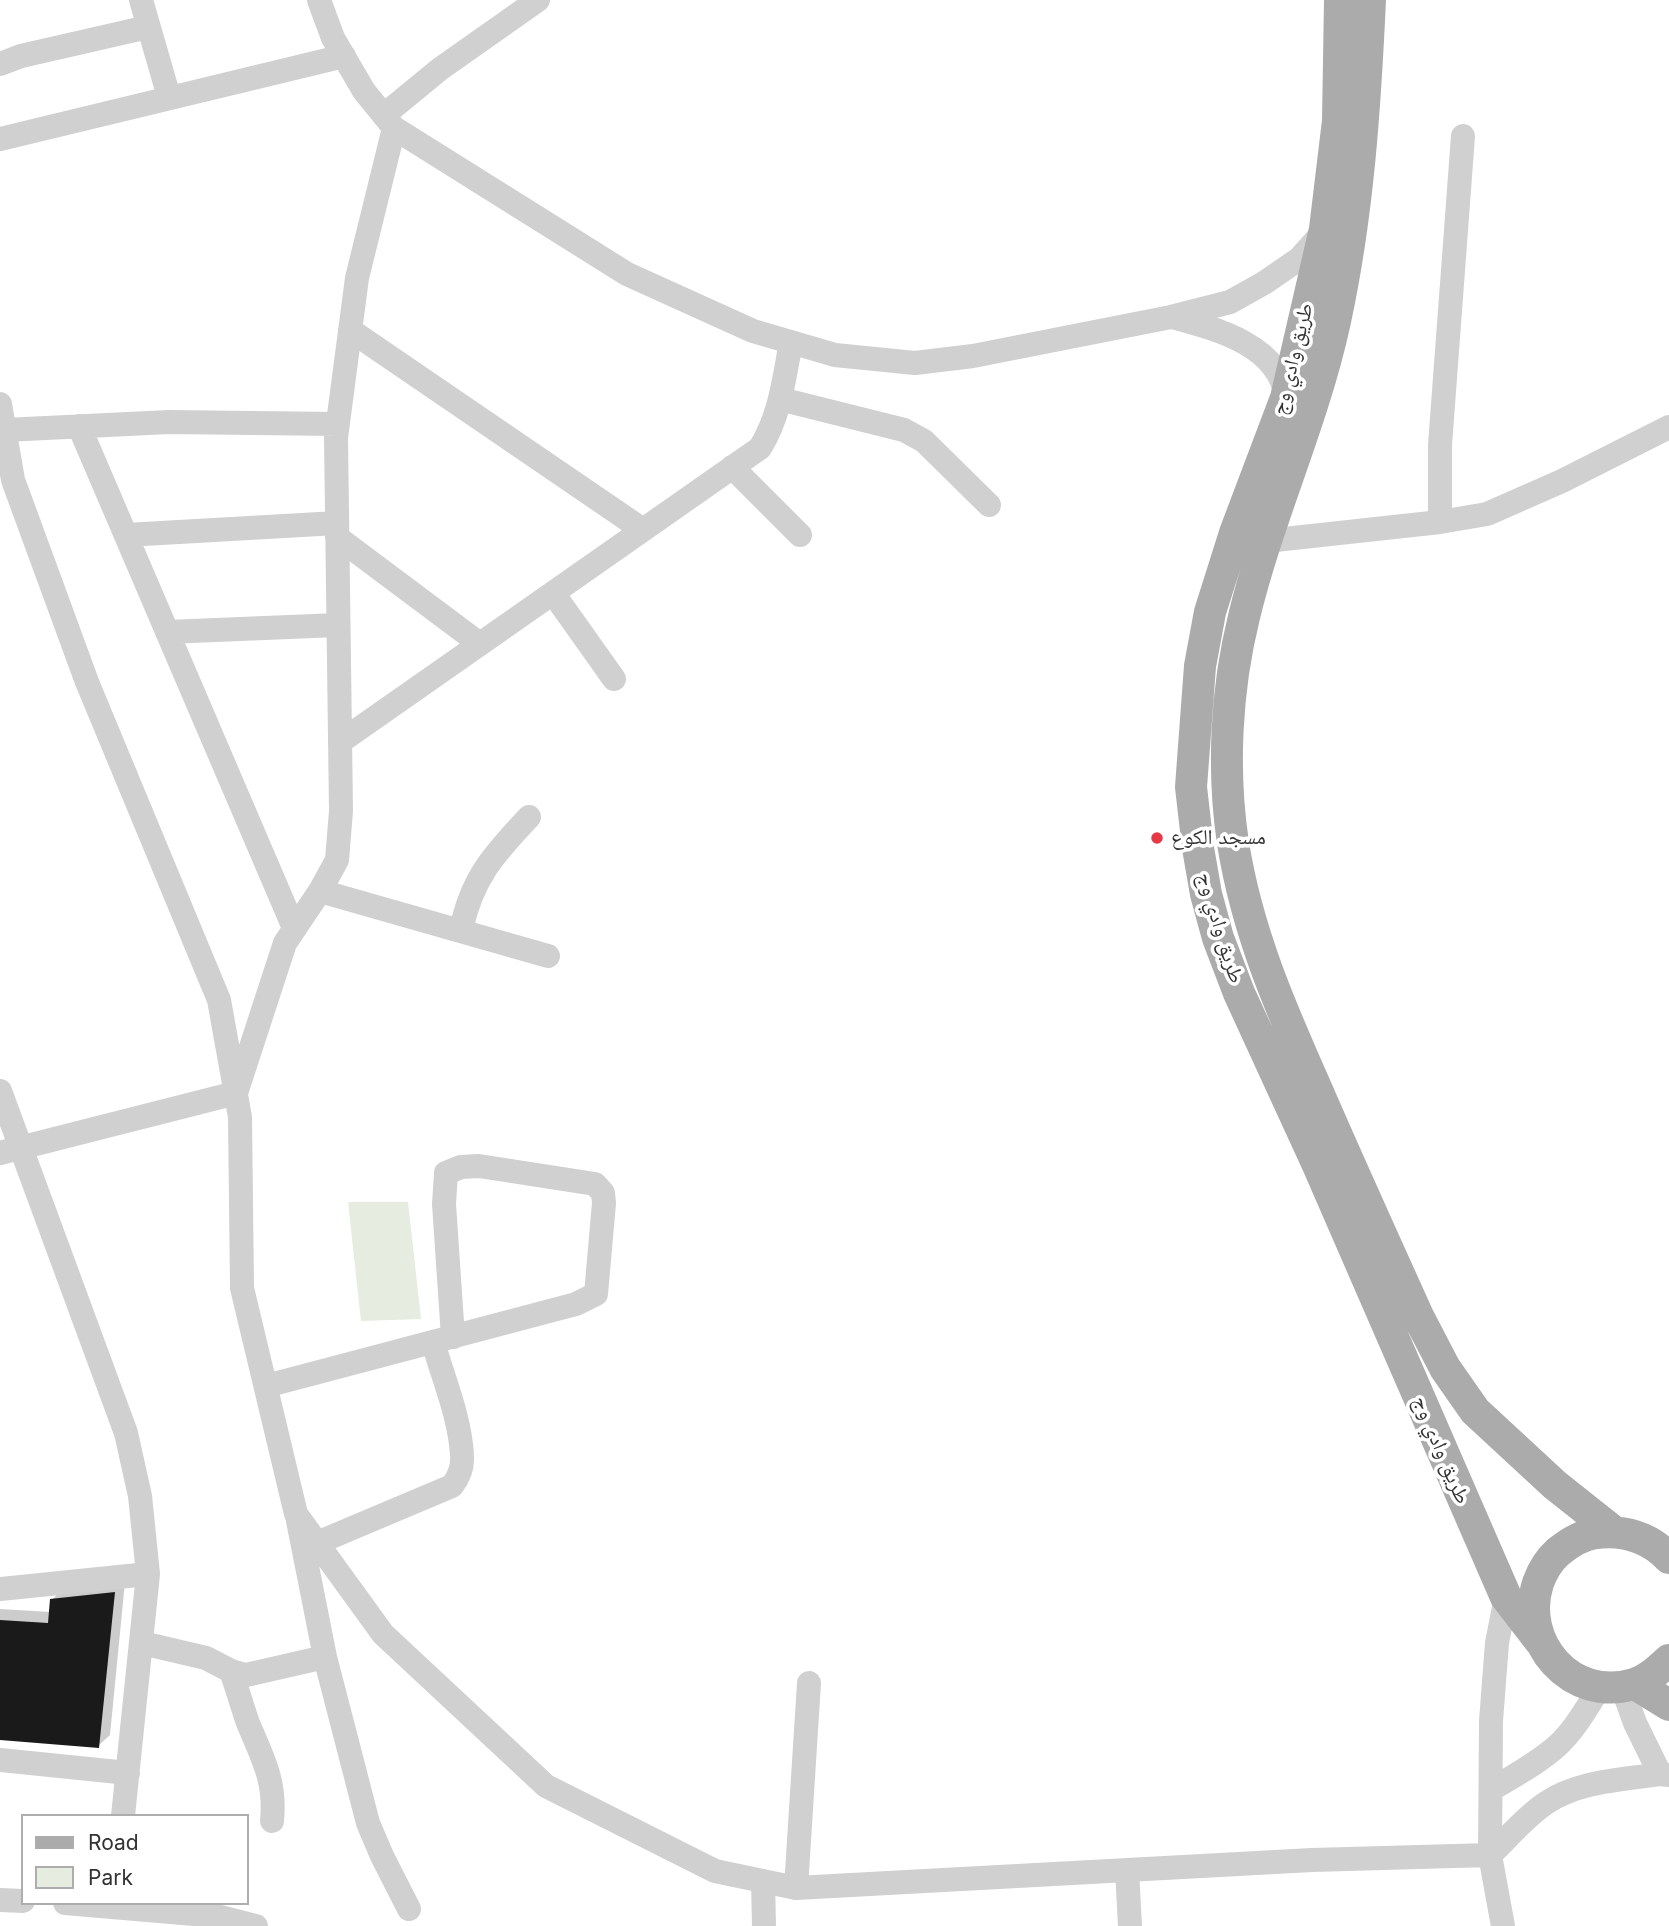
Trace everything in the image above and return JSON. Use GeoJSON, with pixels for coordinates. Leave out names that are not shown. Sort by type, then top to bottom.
{"type":"FeatureCollection","features":[{"type":"Feature","properties":{"kind":"main road","name":"طريق وادي وج"},"geometry":{"type":"LineString","coordinates":[[1340,0],[1338,121],[1325,229],[1286,398],[1210,612],[1200,666],[1191,787],[1206,894],[1218,937],[1239,993],[1318,1165],[1506,1597],[1550,1658],[1564,1672],[1581,1682],[1641,1678],[1669,1705]]}},
{"type":"Feature","properties":{"kind":"main road","name":"طريق وادي وج"},"geometry":{"type":"LineString","coordinates":[[1370,0],[1364,120],[1354,220],[1335,322],[1312,407],[1266,541],[1244,616],[1234,666],[1228,727],[1232,840],[1241,889],[1269,982],[1406,1291],[1445,1368],[1475,1411],[1555,1485],[1613,1531]]}},
{"type":"Feature","properties":{"kind":"main road"},"geometry":{"type":"LineString","coordinates":[[1540,1641],[1534,1619],[1534,1597],[1541,1575],[1553,1557],[1570,1542],[1591,1534],[1613,1531],[1639,1536],[1666,1553]]}},
{"type":"Feature","properties":{"kind":"street"},"geometry":{"type":"LineString","coordinates":[[141,0],[169,97]]}},
{"type":"Feature","properties":{"kind":"street"},"geometry":{"type":"LineString","coordinates":[[319,0],[344,56],[365,91],[389,121],[627,274],[753,331],[835,355],[915,363],[972,356],[1171,317],[1230,302],[1264,283],[1298,259],[1325,229]]}},
{"type":"Feature","properties":{"kind":"street"},"geometry":{"type":"LineString","coordinates":[[236,1093],[285,943],[337,860],[341,811],[338,424],[357,278],[389,121],[440,69],[538,0]]}},
{"type":"Feature","properties":{"kind":"street"},"geometry":{"type":"LineString","coordinates":[[0,64],[149,27]]}},
{"type":"Feature","properties":{"kind":"street"},"geometry":{"type":"LineString","coordinates":[[0,139],[344,56]]}},
{"type":"Feature","properties":{"kind":"street"},"geometry":{"type":"LineString","coordinates":[[1440,522],[1440,445],[1463,136]]}},
{"type":"Feature","properties":{"kind":"street"},"geometry":{"type":"LineString","coordinates":[[1171,317],[1221,331],[1255,349],[1273,367],[1285,386],[1286,398]]}},
{"type":"Feature","properties":{"kind":"street"},"geometry":{"type":"LineString","coordinates":[[350,330],[643,530]]}},
{"type":"Feature","properties":{"kind":"street"},"geometry":{"type":"LineString","coordinates":[[340,742],[760,448],[769,433],[780,399],[791,342]]}},
{"type":"Feature","properties":{"kind":"street"},"geometry":{"type":"LineString","coordinates":[[780,399],[904,430],[924,440],[989,505]]}},
{"type":"Feature","properties":{"kind":"street"},"geometry":{"type":"LineString","coordinates":[[0,404],[13,480],[86,682],[219,1000],[240,1117],[242,1289],[296,1514],[324,1657],[368,1823],[409,1909]]}},
{"type":"Feature","properties":{"kind":"street"},"geometry":{"type":"LineString","coordinates":[[5,430],[169,422],[338,424]]}},
{"type":"Feature","properties":{"kind":"street"},"geometry":{"type":"LineString","coordinates":[[79,426],[294,928]]}},
{"type":"Feature","properties":{"kind":"street"},"geometry":{"type":"LineString","coordinates":[[1266,541],[1440,522],[1487,514],[1562,481],[1669,427]]}},
{"type":"Feature","properties":{"kind":"street"},"geometry":{"type":"LineString","coordinates":[[732,467],[800,535]]}},
{"type":"Feature","properties":{"kind":"street"},"geometry":{"type":"LineString","coordinates":[[126,535],[337,530],[480,644]]}},
{"type":"Feature","properties":{"kind":"street"},"geometry":{"type":"LineString","coordinates":[[552,593],[614,679]]}},
{"type":"Feature","properties":{"kind":"street"},"geometry":{"type":"LineString","coordinates":[[167,632],[338,625]]}},
{"type":"Feature","properties":{"kind":"street"},"geometry":{"type":"LineString","coordinates":[[461,931],[473,888],[492,856],[528,817]]}},
{"type":"Feature","properties":{"kind":"street"},"geometry":{"type":"LineString","coordinates":[[320,891],[548,956]]}},
{"type":"Feature","properties":{"kind":"street"},"geometry":{"type":"LineString","coordinates":[[0,1091],[11,1150],[125,1433],[140,1496],[148,1574],[123,1814]]}},
{"type":"Feature","properties":{"kind":"street"},"geometry":{"type":"LineString","coordinates":[[11,1150],[236,1093]]}},
{"type":"Feature","properties":{"kind":"street"},"geometry":{"type":"LineString","coordinates":[[266,1386],[443,1339],[576,1304],[596,1294],[603,1193],[595,1184],[479,1166],[461,1167],[446,1173],[443,1339],[463,1457],[460,1476],[452,1486],[317,1543]]}},
{"type":"Feature","properties":{"kind":"street"},"geometry":{"type":"LineString","coordinates":[[296,1514],[383,1634],[546,1786],[715,1871],[796,1888],[1312,1860],[1490,1855],[1545,1804],[1564,1794],[1589,1784],[1664,1775],[1635,1723],[1641,1678]]}},
{"type":"Feature","properties":{"kind":"street"},"geometry":{"type":"LineString","coordinates":[[0,1589],[148,1574]]}},
{"type":"Feature","properties":{"kind":"street"},"geometry":{"type":"LineString","coordinates":[[1503,1926],[1490,1855],[1491,1721],[1493,1675],[1506,1597]]}},
{"type":"Feature","properties":{"kind":"street"},"geometry":{"type":"LineString","coordinates":[[142,1643],[206,1658],[231,1671],[246,1675],[260,1674],[324,1657]]}},
{"type":"Feature","properties":{"kind":"street"},"geometry":{"type":"LineString","coordinates":[[231,1671],[247,1720],[269,1773],[275,1798],[272,1821]]}},
{"type":"Feature","properties":{"kind":"street"},"geometry":{"type":"LineString","coordinates":[[1492,1789],[1536,1763],[1559,1744],[1580,1719],[1641,1678]]}},
{"type":"Feature","properties":{"kind":"street"},"geometry":{"type":"LineString","coordinates":[[796,1888],[808,1683]]}},
{"type":"Feature","properties":{"kind":"street"},"geometry":{"type":"LineString","coordinates":[[0,1760],[128,1773]]}},
{"type":"Feature","properties":{"kind":"street"},"geometry":{"type":"LineString","coordinates":[[1127,1870],[1130,1926]]}},
{"type":"Feature","properties":{"kind":"street"},"geometry":{"type":"LineString","coordinates":[[763,1881],[764,1926]]}},
{"type":"Feature","properties":{"kind":"street"},"geometry":{"type":"LineString","coordinates":[[0,1900],[21,1901]]}},
{"type":"Feature","properties":{"kind":"street"},"geometry":{"type":"LineString","coordinates":[[75,1905],[111,1912],[217,1916],[256,1926]]}},
{"type":"Feature","properties":{"kind":"green space"},"geometry":{"type":"Polygon","coordinates":[[[348,1202],[408,1202],[421,1319],[361,1321],[348,1202]]]}},
{"type":"Feature","properties":{"kind":"building"},"geometry":{"type":"Polygon","coordinates":[[[115,1592],[99,1748],[0,1740],[0,1620],[48,1623],[50,1599],[115,1592]]]}},
{"type":"Feature","properties":{"kind":"place","name":"مسجد الكوع"},"geometry":{"type":"Point","coordinates":[1157,838]}}]}
